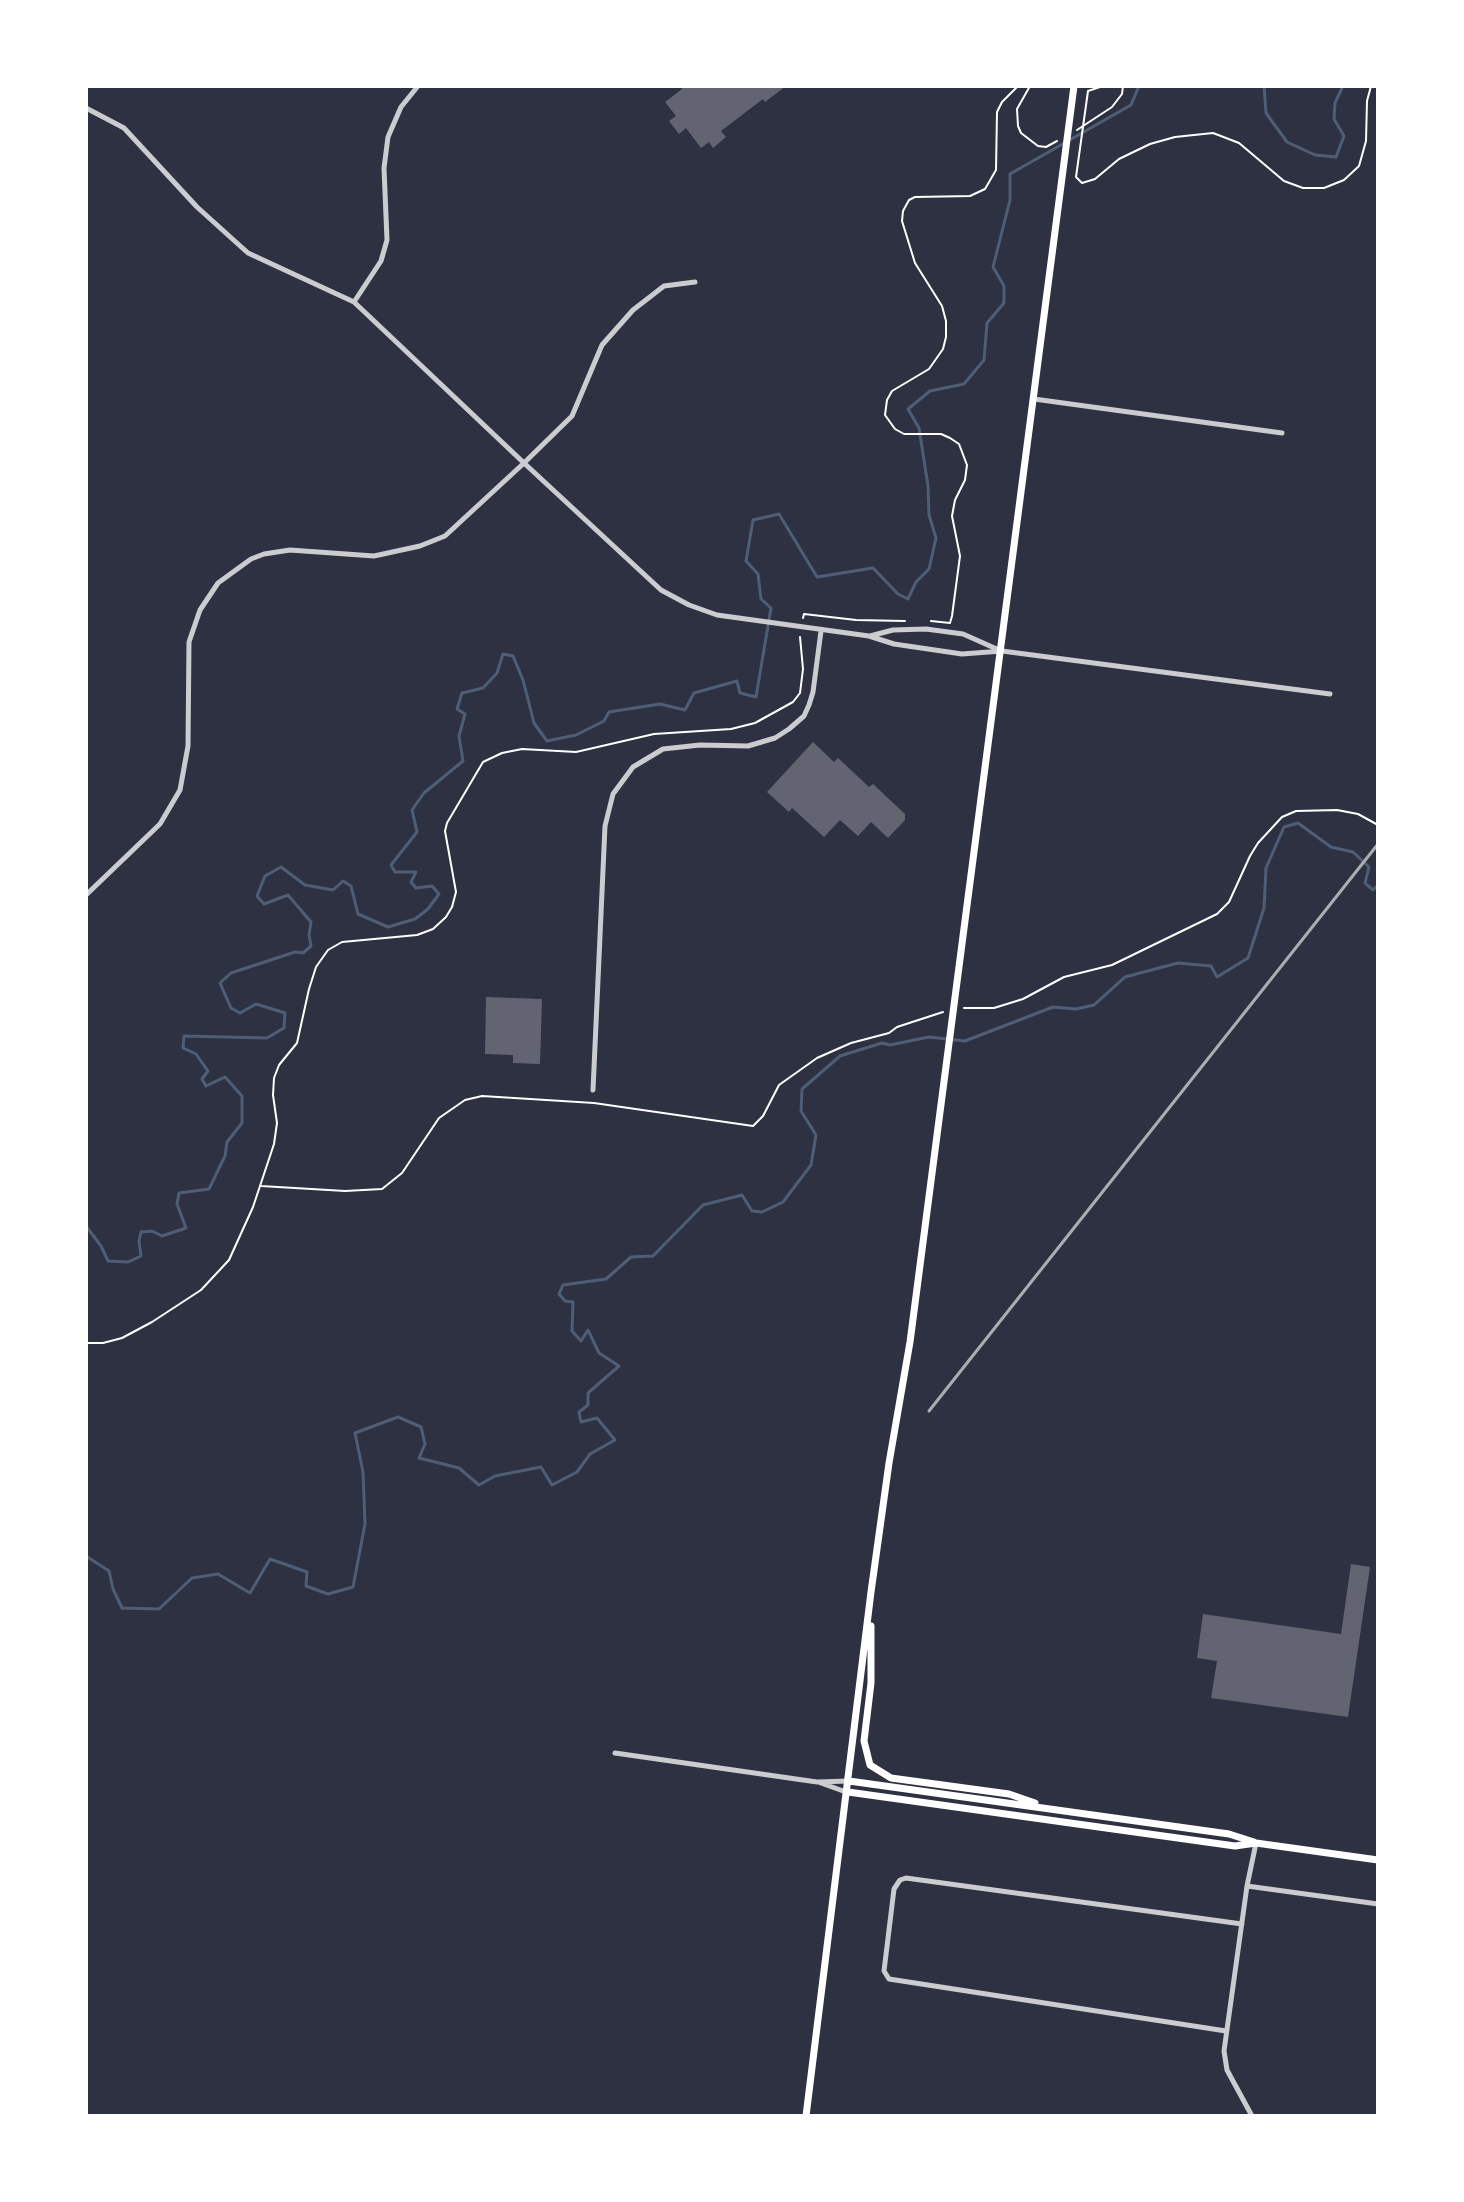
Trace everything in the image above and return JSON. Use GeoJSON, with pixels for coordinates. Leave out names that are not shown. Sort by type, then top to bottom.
{"type":"FeatureCollection","features":[{"type":"Feature","properties":{"kind":"main road"},"geometry":{"type":"LineString","coordinates":[[806,2116],[871,1592],[910,1342],[1074,86]]}},
{"type":"Feature","properties":{"kind":"main road"},"geometry":{"type":"LineString","coordinates":[[871,1592],[871,1683],[864,1741],[870,1765],[891,1778],[1009,1794],[1053,1809]]}},
{"type":"Feature","properties":{"kind":"main road"},"geometry":{"type":"LineString","coordinates":[[849,1781],[1229,1834],[1256,1843],[1378,1860]]}},
{"type":"Feature","properties":{"kind":"main road"},"geometry":{"type":"LineString","coordinates":[[848,1792],[1235,1846],[1256,1843]]}},
{"type":"Feature","properties":{"kind":"street"},"geometry":{"type":"LineString","coordinates":[[354,302],[381,261],[387,240],[384,168],[388,137],[401,107],[418,86]]}},
{"type":"Feature","properties":{"kind":"street"},"geometry":{"type":"LineString","coordinates":[[86,108],[124,128],[197,207],[248,253],[354,302],[661,590],[689,605],[742,620],[869,636],[894,644],[962,654],[1002,651],[1330,694]]}},
{"type":"Feature","properties":{"kind":"street"},"geometry":{"type":"LineString","coordinates":[[86,895],[160,824],[180,790],[188,746],[189,642],[200,610],[218,583],[251,559],[276,552],[290,550],[374,556],[420,546],[445,536],[572,416],[602,345],[633,310],[664,286],[695,282]]}},
{"type":"Feature","properties":{"kind":"street"},"geometry":{"type":"LineString","coordinates":[[1034,399],[1282,433]]}},
{"type":"Feature","properties":{"kind":"street"},"geometry":{"type":"LineString","coordinates":[[869,636],[893,630],[926,629],[963,634],[1002,651]]}},
{"type":"Feature","properties":{"kind":"street"},"geometry":{"type":"LineString","coordinates":[[593,1090],[605,826],[613,794],[633,767],[663,749],[700,745],[748,746],[775,738],[789,729],[804,716],[809,705],[821,631]]}},
{"type":"Feature","properties":{"kind":"street"},"geometry":{"type":"LineString","coordinates":[[615,1753],[817,1782],[848,1792]]}},
{"type":"Feature","properties":{"kind":"street"},"geometry":{"type":"LineString","coordinates":[[817,1782],[849,1781]]}},
{"type":"Feature","properties":{"kind":"street"},"geometry":{"type":"LineString","coordinates":[[1252,2116],[1227,2070],[1224,2051],[1256,1843]]}},
{"type":"Feature","properties":{"kind":"street"},"geometry":{"type":"LineString","coordinates":[[1226,2031],[889,1979],[884,1971],[894,1889],[900,1880],[906,1878],[1242,1924]]}},
{"type":"Feature","properties":{"kind":"street"},"geometry":{"type":"LineString","coordinates":[[1247,1886],[1378,1904]]}},
{"type":"Feature","properties":{"kind":"path"},"geometry":{"type":"LineString","coordinates":[[920,621],[950,623],[960,556],[952,516],[955,500],[967,473],[966,458],[959,444],[941,434],[904,434],[890,425],[885,415],[892,391],[920,376],[937,360],[946,337],[942,306],[915,263],[902,221],[903,211],[909,200],[915,197],[970,196],[985,189],[996,170],[997,112],[1018,86]]}},
{"type":"Feature","properties":{"kind":"path"},"geometry":{"type":"LineString","coordinates":[[1103,86],[1088,91],[1076,177],[1082,183],[1095,179],[1119,159],[1150,144],[1175,137],[1213,133],[1239,143],[1284,181],[1303,188],[1324,188],[1344,180],[1359,166],[1366,141],[1367,101],[1371,86]]}},
{"type":"Feature","properties":{"kind":"path"},"geometry":{"type":"LineString","coordinates":[[803,618],[804,614],[856,620],[906,621]]}},
{"type":"Feature","properties":{"kind":"path"},"geometry":{"type":"LineString","coordinates":[[86,1343],[122,1338],[184,1302],[216,1276],[239,1241],[277,1134],[274,1078],[279,1065],[297,1043],[316,967],[328,950],[342,942],[417,935],[433,929],[446,917],[456,892],[445,831],[483,762],[502,753],[522,749],[576,752],[654,734],[731,729],[755,723],[793,702],[800,693],[803,669],[800,637]]}},
{"type":"Feature","properties":{"kind":"path"},"geometry":{"type":"LineString","coordinates":[[964,1008],[994,1008],[1023,999],[1064,977],[1112,965],[1217,914],[1229,902],[1250,856],[1282,817],[1302,810],[1324,809],[1358,814],[1378,825]]}},
{"type":"Feature","properties":{"kind":"path"},"geometry":{"type":"LineString","coordinates":[[260,1186],[345,1191],[382,1189],[402,1173],[439,1118],[465,1100],[482,1096],[594,1103],[753,1126],[763,1116],[779,1085],[817,1058],[851,1043],[889,1033],[897,1027],[943,1012]]}},
{"type":"Feature","properties":{"kind":"building"},"geometry":{"type":"Polygon","coordinates":[[[680,86],[786,86],[765,102],[763,99],[721,131],[726,137],[713,148],[709,142],[701,148],[686,128],[679,134],[669,121],[676,116],[665,102],[682,89],[680,86]]]}},
{"type":"Feature","properties":{"kind":"building"},"geometry":{"type":"Polygon","coordinates":[[[813,742],[834,762],[838,758],[869,787],[873,784],[905,814],[905,820],[888,838],[871,822],[858,836],[840,820],[824,837],[792,808],[789,812],[767,792],[813,742]]]}},
{"type":"Feature","properties":{"kind":"building"},"geometry":{"type":"Polygon","coordinates":[[[486,997],[542,999],[540,1064],[513,1063],[513,1055],[485,1054],[486,997]]]}},
{"type":"Feature","properties":{"kind":"building"},"geometry":{"type":"Polygon","coordinates":[[[1351,1564],[1370,1567],[1348,1717],[1211,1698],[1217,1661],[1197,1658],[1203,1614],[1341,1634],[1351,1564]]]}},
{"type":"Feature","properties":{"kind":"waterway"},"geometry":{"type":"LineString","coordinates":[[86,1226],[108,1261],[128,1262],[141,1256],[141,1232],[152,1231],[162,1236],[186,1228],[177,1204],[179,1193],[209,1189],[225,1156],[227,1142],[242,1123],[242,1096],[225,1077],[206,1086],[202,1079],[208,1071],[196,1054],[183,1048],[184,1036],[267,1038],[284,1028],[285,1013],[256,1004],[240,1013],[231,1008],[220,983],[231,973],[295,952],[303,953],[311,946],[311,922],[288,895],[264,904],[257,896],[265,876],[281,867],[305,885],[333,890],[343,881],[351,886],[358,914],[388,927],[415,919],[428,909],[439,894],[432,886],[416,888],[411,882],[416,872],[395,872],[391,865],[417,832],[412,810],[424,793],[463,761],[459,736],[465,714],[457,709],[462,693],[483,688],[497,673],[503,654],[513,656],[534,723],[547,741],[576,735],[604,721],[609,712],[660,704],[685,710],[694,693],[737,681],[740,693],[756,697],[771,608],[761,599],[758,574],[746,561],[753,520],[779,514],[817,577],[873,568],[898,594],[908,599],[916,582],[929,569],[936,538],[929,515],[919,428],[908,409],[930,391],[964,384],[984,360],[987,323],[1004,303],[1004,286],[993,267],[1010,200],[1010,174],[1131,105],[1139,86]]}},
{"type":"Feature","properties":{"kind":"waterway"},"geometry":{"type":"LineString","coordinates":[[1264,86],[1266,113],[1287,142],[1315,155],[1336,157],[1344,136],[1334,119],[1335,103],[1343,86]]}},
{"type":"Feature","properties":{"kind":"waterway"},"geometry":{"type":"LineString","coordinates":[[86,1556],[109,1571],[122,1608],[159,1609],[192,1578],[218,1574],[250,1593],[270,1559],[307,1572],[306,1586],[328,1594],[353,1587],[365,1524],[363,1472],[355,1433],[398,1417],[421,1427],[425,1444],[419,1458],[459,1468],[479,1485],[495,1476],[541,1467],[552,1485],[577,1472],[590,1454],[615,1440],[597,1418],[581,1422],[579,1412],[588,1405],[588,1393],[619,1366],[599,1353],[588,1330],[581,1341],[572,1331],[573,1302],[565,1301],[559,1294],[563,1285],[606,1279],[631,1257],[653,1256],[703,1205],[742,1195],[752,1211],[762,1212],[783,1202],[811,1165],[816,1135],[801,1111],[802,1089],[840,1056],[882,1043],[890,1045],[929,1037],[965,1041],[1053,1007],[1076,1009],[1094,1005],[1125,977],[1178,963],[1211,966],[1217,977],[1248,958],[1264,908],[1266,868],[1284,827],[1298,823],[1331,847],[1353,852],[1369,867],[1365,883],[1373,890],[1378,885]]}},
{"type":"Feature","properties":{"kind":"railway"},"geometry":{"type":"LineString","coordinates":[[929,1411],[1378,844]]}}]}
